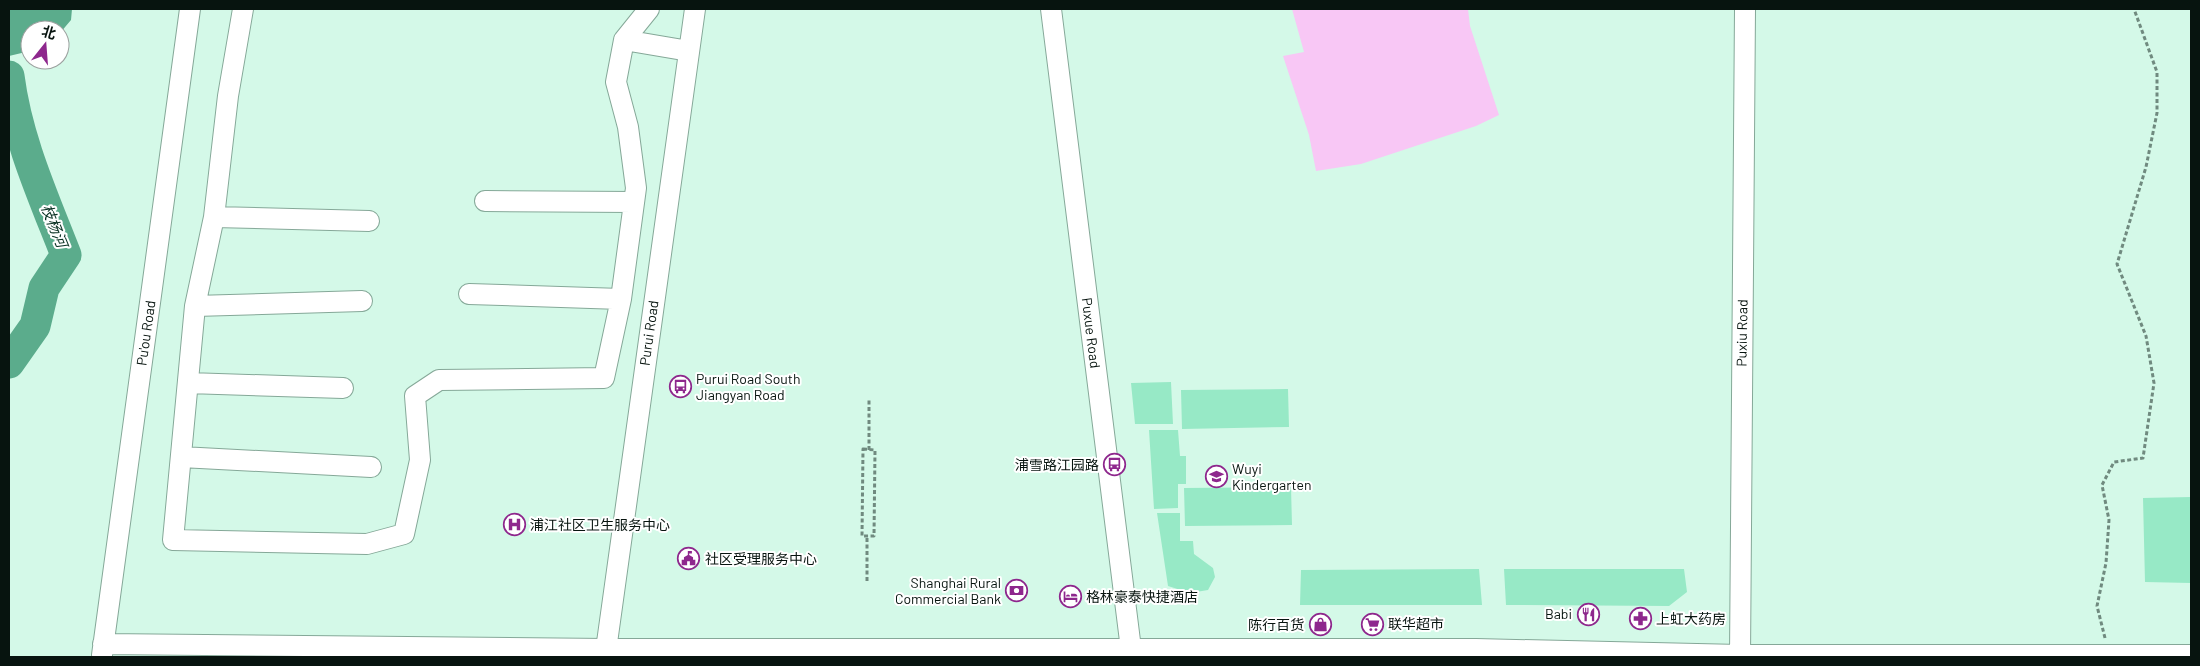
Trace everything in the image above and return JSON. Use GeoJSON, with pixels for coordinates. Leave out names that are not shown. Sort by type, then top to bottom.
{"type":"FeatureCollection","features":[{"type":"Feature","properties":{"kind":"street","name":"Pu'ou Road"},"geometry":{"type":"LineString","coordinates":[[102,650],[190,9]]}},
{"type":"Feature","properties":{"kind":"street"},"geometry":{"type":"LineString","coordinates":[[243,9],[228,96],[214,217],[195,306],[173,540],[367,544],[404,534],[420,460],[415,396],[439,380],[604,378],[621,299],[636,188],[628,127],[616,82],[624,40],[649,9]]}},
{"type":"Feature","properties":{"kind":"street","name":"Purui Road"},"geometry":{"type":"LineString","coordinates":[[606,653],[695,9]]}},
{"type":"Feature","properties":{"kind":"street","name":"Puxue Road"},"geometry":{"type":"LineString","coordinates":[[1051,9],[1131,654]]}},
{"type":"Feature","properties":{"kind":"street","name":"Puxiu Road"},"geometry":{"type":"LineString","coordinates":[[1740,656],[1745,9]]}},
{"type":"Feature","properties":{"kind":"street"},"geometry":{"type":"LineString","coordinates":[[624,40],[689,51]]}},
{"type":"Feature","properties":{"kind":"street"},"geometry":{"type":"LineString","coordinates":[[485,201],[634,202]]}},
{"type":"Feature","properties":{"kind":"street"},"geometry":{"type":"LineString","coordinates":[[214,217],[369,221]]}},
{"type":"Feature","properties":{"kind":"street"},"geometry":{"type":"LineString","coordinates":[[469,294],[621,299]]}},
{"type":"Feature","properties":{"kind":"street"},"geometry":{"type":"LineString","coordinates":[[195,306],[362,301]]}},
{"type":"Feature","properties":{"kind":"street"},"geometry":{"type":"LineString","coordinates":[[188,383],[343,388]]}},
{"type":"Feature","properties":{"kind":"street"},"geometry":{"type":"LineString","coordinates":[[181,457],[371,467]]}},
{"type":"Feature","properties":{"kind":"street"},"geometry":{"type":"LineString","coordinates":[[102,650],[1131,654],[1476,649],[1740,656],[2191,655]]}},
{"type":"Feature","properties":{"kind":"path"},"geometry":{"type":"LineString","coordinates":[[2110,655],[2097,606],[2106,563],[2110,520],[2102,485],[2114,462],[2143,458],[2154,383],[2146,336],[2117,264],[2139,192],[2157,113],[2157,72],[2134,9]]}},
{"type":"Feature","properties":{"kind":"path"},"geometry":{"type":"LineString","coordinates":[[869,400],[869,450]]}},
{"type":"Feature","properties":{"kind":"path"},"geometry":{"type":"LineString","coordinates":[[863,449],[869,450],[875,450],[874,536],[862,536],[863,449]]}},
{"type":"Feature","properties":{"kind":"path"},"geometry":{"type":"LineString","coordinates":[[866,581],[867,536]]}},
{"type":"Feature","properties":{"kind":"shaded area"},"geometry":{"type":"Polygon","coordinates":[[[9,9],[72,9],[70,21],[20,20],[20,53],[9,56],[9,9]]]}},
{"type":"Feature","properties":{"kind":"shaded area"},"geometry":{"type":"Polygon","coordinates":[[[1292,9],[1468,9],[1470,26],[1499,115],[1476,126],[1361,164],[1316,171],[1309,135],[1283,56],[1304,52],[1292,9]]]}},
{"type":"Feature","properties":{"kind":"building"},"geometry":{"type":"Polygon","coordinates":[[[1171,382],[1173,424],[1135,424],[1131,383],[1171,382]]]}},
{"type":"Feature","properties":{"kind":"building"},"geometry":{"type":"Polygon","coordinates":[[[1288,389],[1289,427],[1182,429],[1181,390],[1288,389]]]}},
{"type":"Feature","properties":{"kind":"building"},"geometry":{"type":"Polygon","coordinates":[[[1149,430],[1178,430],[1180,456],[1186,456],[1186,484],[1178,484],[1178,508],[1154,509],[1149,430]]]}},
{"type":"Feature","properties":{"kind":"building"},"geometry":{"type":"Polygon","coordinates":[[[1291,487],[1292,525],[1185,526],[1184,488],[1291,487]]]}},
{"type":"Feature","properties":{"kind":"building"},"geometry":{"type":"Polygon","coordinates":[[[2191,497],[2191,583],[2145,582],[2143,498],[2191,497]]]}},
{"type":"Feature","properties":{"kind":"building"},"geometry":{"type":"Polygon","coordinates":[[[1157,513],[1180,513],[1180,541],[1193,541],[1194,554],[1213,568],[1215,577],[1208,590],[1190,593],[1168,586],[1157,513]]]}},
{"type":"Feature","properties":{"kind":"building"},"geometry":{"type":"Polygon","coordinates":[[[1479,569],[1482,605],[1300,605],[1301,570],[1479,569]]]}},
{"type":"Feature","properties":{"kind":"building"},"geometry":{"type":"Polygon","coordinates":[[[1504,569],[1684,569],[1687,592],[1669,606],[1506,605],[1504,569]]]}},
{"type":"Feature","properties":{"kind":"waterway","name":"枝杨河"},"geometry":{"type":"LineString","coordinates":[[9,76],[24,145],[66,255],[44,288],[35,326],[9,363]]}},
{"type":"Feature","properties":{"kind":"place","name":"Purui Road South Jiangyan Road"},"geometry":{"type":"Point","coordinates":[680,387]}},
{"type":"Feature","properties":{"kind":"place","name":"浦雪路江园路"},"geometry":{"type":"Point","coordinates":[1115,465]}},
{"type":"Feature","properties":{"kind":"place","name":"Wuyi Kindergarten"},"geometry":{"type":"Point","coordinates":[1216,477]}},
{"type":"Feature","properties":{"kind":"place","name":"浦江社区卫生服务中心"},"geometry":{"type":"Point","coordinates":[514,525]}},
{"type":"Feature","properties":{"kind":"place","name":"社区受理服务中心"},"geometry":{"type":"Point","coordinates":[689,559]}},
{"type":"Feature","properties":{"kind":"place","name":"Shanghai Rural Commercial Bank"},"geometry":{"type":"Point","coordinates":[1017,591]}},
{"type":"Feature","properties":{"kind":"place","name":"格林豪泰快捷酒店"},"geometry":{"type":"Point","coordinates":[1070,597]}},
{"type":"Feature","properties":{"kind":"place","name":"Babi"},"geometry":{"type":"Point","coordinates":[1588,614]}},
{"type":"Feature","properties":{"kind":"place","name":"上虹大药房"},"geometry":{"type":"Point","coordinates":[1640,619]}},
{"type":"Feature","properties":{"kind":"place","name":"联华超市"},"geometry":{"type":"Point","coordinates":[1372,624]}},
{"type":"Feature","properties":{"kind":"place","name":"陈行百货"},"geometry":{"type":"Point","coordinates":[1320,625]}}]}
